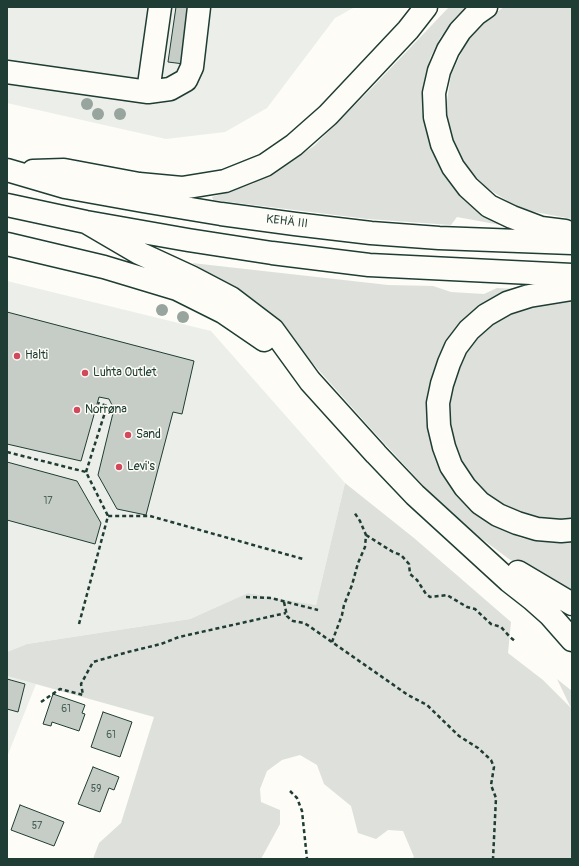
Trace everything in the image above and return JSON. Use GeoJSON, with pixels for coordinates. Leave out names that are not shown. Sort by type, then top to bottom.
{"type":"FeatureCollection","features":[{"type":"Feature","properties":{"kind":"main road"},"geometry":{"type":"LineString","coordinates":[[148,92],[160,7]]}},
{"type":"Feature","properties":{"kind":"main road"},"geometry":{"type":"LineString","coordinates":[[7,72],[148,92],[170,89],[186,80],[192,67],[199,7]]}},
{"type":"Feature","properties":{"kind":"main road"},"geometry":{"type":"LineString","coordinates":[[10,171],[64,170],[139,184],[182,188],[225,181],[265,165],[294,146],[328,116],[408,30],[426,7]]}},
{"type":"Feature","properties":{"kind":"main road"},"geometry":{"type":"LineString","coordinates":[[408,30],[436,7]]}},
{"type":"Feature","properties":{"kind":"main road"},"geometry":{"type":"LineString","coordinates":[[486,7],[476,14],[460,31],[448,50],[439,71],[434,93],[435,117],[442,144],[453,167],[468,187],[489,206],[541,228],[572,232]]}},
{"type":"Feature","properties":{"kind":"main road","name":"KEHÄ III"},"geometry":{"type":"LineString","coordinates":[[10,171],[65,187],[221,214],[295,224],[371,233],[439,238],[572,243]]}},
{"type":"Feature","properties":{"kind":"main road"},"geometry":{"type":"LineString","coordinates":[[7,205],[86,222],[188,240],[272,253],[368,265],[572,275]]}},
{"type":"Feature","properties":{"kind":"main road"},"geometry":{"type":"LineString","coordinates":[[86,222],[139,253],[191,277],[231,298],[273,330],[310,381]]}},
{"type":"Feature","properties":{"kind":"main road"},"geometry":{"type":"LineString","coordinates":[[7,244],[104,267],[177,289],[223,312],[256,334],[310,381],[415,495],[509,581],[550,615],[572,640]]}},
{"type":"Feature","properties":{"kind":"main road"},"geometry":{"type":"LineString","coordinates":[[572,289],[529,296],[507,303],[486,315],[469,330],[456,347],[448,362],[438,403],[439,426],[444,447],[451,466],[465,487],[480,503],[516,523],[537,529],[561,531],[572,530]]}},
{"type":"Feature","properties":{"kind":"main road"},"geometry":{"type":"LineString","coordinates":[[457,534],[572,604]]}},
{"type":"Feature","properties":{"kind":"path"},"geometry":{"type":"LineString","coordinates":[[79,624],[108,516],[86,472],[107,406],[98,403]]}},
{"type":"Feature","properties":{"kind":"path"},"geometry":{"type":"LineString","coordinates":[[7,452],[86,472]]}},
{"type":"Feature","properties":{"kind":"path"},"geometry":{"type":"LineString","coordinates":[[332,642],[342,616],[344,605],[352,585],[358,563],[365,547],[366,535],[354,512]]}},
{"type":"Feature","properties":{"kind":"path"},"geometry":{"type":"LineString","coordinates":[[108,516],[150,516],[303,559]]}},
{"type":"Feature","properties":{"kind":"path"},"geometry":{"type":"LineString","coordinates":[[366,535],[393,552],[401,555],[409,564],[410,574],[417,580],[426,594],[430,597],[447,594],[467,607],[475,609],[491,624],[501,627],[515,641]]}},
{"type":"Feature","properties":{"kind":"path"},"geometry":{"type":"LineString","coordinates":[[246,597],[271,598],[318,610]]}},
{"type":"Feature","properties":{"kind":"path"},"geometry":{"type":"LineString","coordinates":[[284,602],[287,616],[293,621],[304,623],[309,626],[393,683],[408,695],[428,705],[459,736],[478,748],[491,760],[494,767],[491,785],[496,798],[493,859]]}},
{"type":"Feature","properties":{"kind":"path"},"geometry":{"type":"LineString","coordinates":[[41,702],[60,689],[83,695],[81,684],[93,662],[161,644],[179,637],[286,613]]}},
{"type":"Feature","properties":{"kind":"path"},"geometry":{"type":"LineString","coordinates":[[290,791],[297,798],[302,811],[307,859]]}},
{"type":"Feature","properties":{"kind":"shaded area"},"geometry":{"type":"Polygon","coordinates":[[[7,7],[355,7],[335,18],[267,108],[225,132],[166,139],[7,103],[7,7]]]}},
{"type":"Feature","properties":{"kind":"shaded area"},"geometry":{"type":"Polygon","coordinates":[[[449,7],[467,7],[455,18],[440,38],[430,58],[424,97],[428,126],[506,226],[457,217],[451,225],[368,219],[213,200],[212,197],[252,184],[274,172],[314,146],[449,7]]]}},
{"type":"Feature","properties":{"kind":"shaded area"},"geometry":{"type":"Polygon","coordinates":[[[504,7],[572,7],[572,219],[530,211],[509,202],[487,188],[466,166],[453,143],[446,119],[451,75],[466,43],[481,23],[504,7]]]}},
{"type":"Feature","properties":{"kind":"shaded area"},"geometry":{"type":"Polygon","coordinates":[[[192,263],[388,285],[433,286],[451,292],[484,294],[497,288],[517,289],[477,311],[430,440],[440,466],[451,487],[466,504],[483,518],[501,529],[521,538],[543,542],[572,542],[572,596],[509,559],[474,533],[433,496],[274,320],[243,293],[192,263]]]}},
{"type":"Feature","properties":{"kind":"shaded area"},"geometry":{"type":"Polygon","coordinates":[[[7,281],[211,331],[345,483],[316,605],[248,593],[190,619],[27,644],[7,652],[7,281]]]}},
{"type":"Feature","properties":{"kind":"shaded area"},"geometry":{"type":"Polygon","coordinates":[[[572,297],[572,521],[545,522],[514,513],[486,495],[467,474],[452,443],[447,412],[451,381],[469,343],[491,324],[517,309],[572,297]]]}},
{"type":"Feature","properties":{"kind":"shaded area"},"geometry":{"type":"Polygon","coordinates":[[[345,483],[414,538],[511,622],[508,653],[543,680],[571,708],[557,679],[572,691],[572,859],[411,859],[414,857],[403,831],[388,830],[376,839],[358,833],[351,806],[324,784],[317,765],[300,755],[282,760],[267,771],[260,789],[261,802],[280,810],[280,824],[261,859],[93,859],[99,843],[121,823],[154,717],[7,676],[7,652],[27,644],[190,619],[248,593],[316,605],[345,483]]]}},
{"type":"Feature","properties":{"kind":"shaded area"},"geometry":{"type":"Polygon","coordinates":[[[7,676],[36,684],[7,757],[7,676]]]}},
{"type":"Feature","properties":{"kind":"building"},"geometry":{"type":"Polygon","coordinates":[[[176,7],[192,7],[184,64],[168,62],[176,7]]]}},
{"type":"Feature","properties":{"kind":"building"},"geometry":{"type":"Polygon","coordinates":[[[7,312],[194,361],[182,414],[173,412],[146,515],[117,509],[98,475],[114,409],[109,399],[99,397],[81,461],[7,444],[7,312]]]}},
{"type":"Feature","properties":{"kind":"building"},"geometry":{"type":"Polygon","coordinates":[[[7,462],[77,481],[101,523],[95,544],[7,520],[7,462]]]}},
{"type":"Feature","properties":{"kind":"building"},"geometry":{"type":"Polygon","coordinates":[[[7,679],[25,684],[18,712],[7,709],[7,679]]]}},
{"type":"Feature","properties":{"kind":"building"},"geometry":{"type":"Polygon","coordinates":[[[53,694],[85,705],[82,713],[85,714],[79,731],[52,722],[51,726],[43,724],[53,694]]]}},
{"type":"Feature","properties":{"kind":"building"},"geometry":{"type":"Polygon","coordinates":[[[103,712],[132,722],[120,757],[91,747],[103,712]]]}},
{"type":"Feature","properties":{"kind":"building"},"geometry":{"type":"Polygon","coordinates":[[[93,767],[119,777],[114,790],[109,788],[100,812],[78,804],[93,767]]]}},
{"type":"Feature","properties":{"kind":"building"},"geometry":{"type":"Polygon","coordinates":[[[20,805],[64,822],[54,846],[11,830],[20,805]]]}},
{"type":"Feature","properties":{"kind":"place","name":"Halti"},"geometry":{"type":"Point","coordinates":[17,356]}},
{"type":"Feature","properties":{"kind":"place","name":"Luhta Outlet"},"geometry":{"type":"Point","coordinates":[85,373]}},
{"type":"Feature","properties":{"kind":"place","name":"Norrøna"},"geometry":{"type":"Point","coordinates":[77,410]}},
{"type":"Feature","properties":{"kind":"place","name":"Sand"},"geometry":{"type":"Point","coordinates":[128,435]}},
{"type":"Feature","properties":{"kind":"place","name":"Levi's"},"geometry":{"type":"Point","coordinates":[119,467]}}]}
